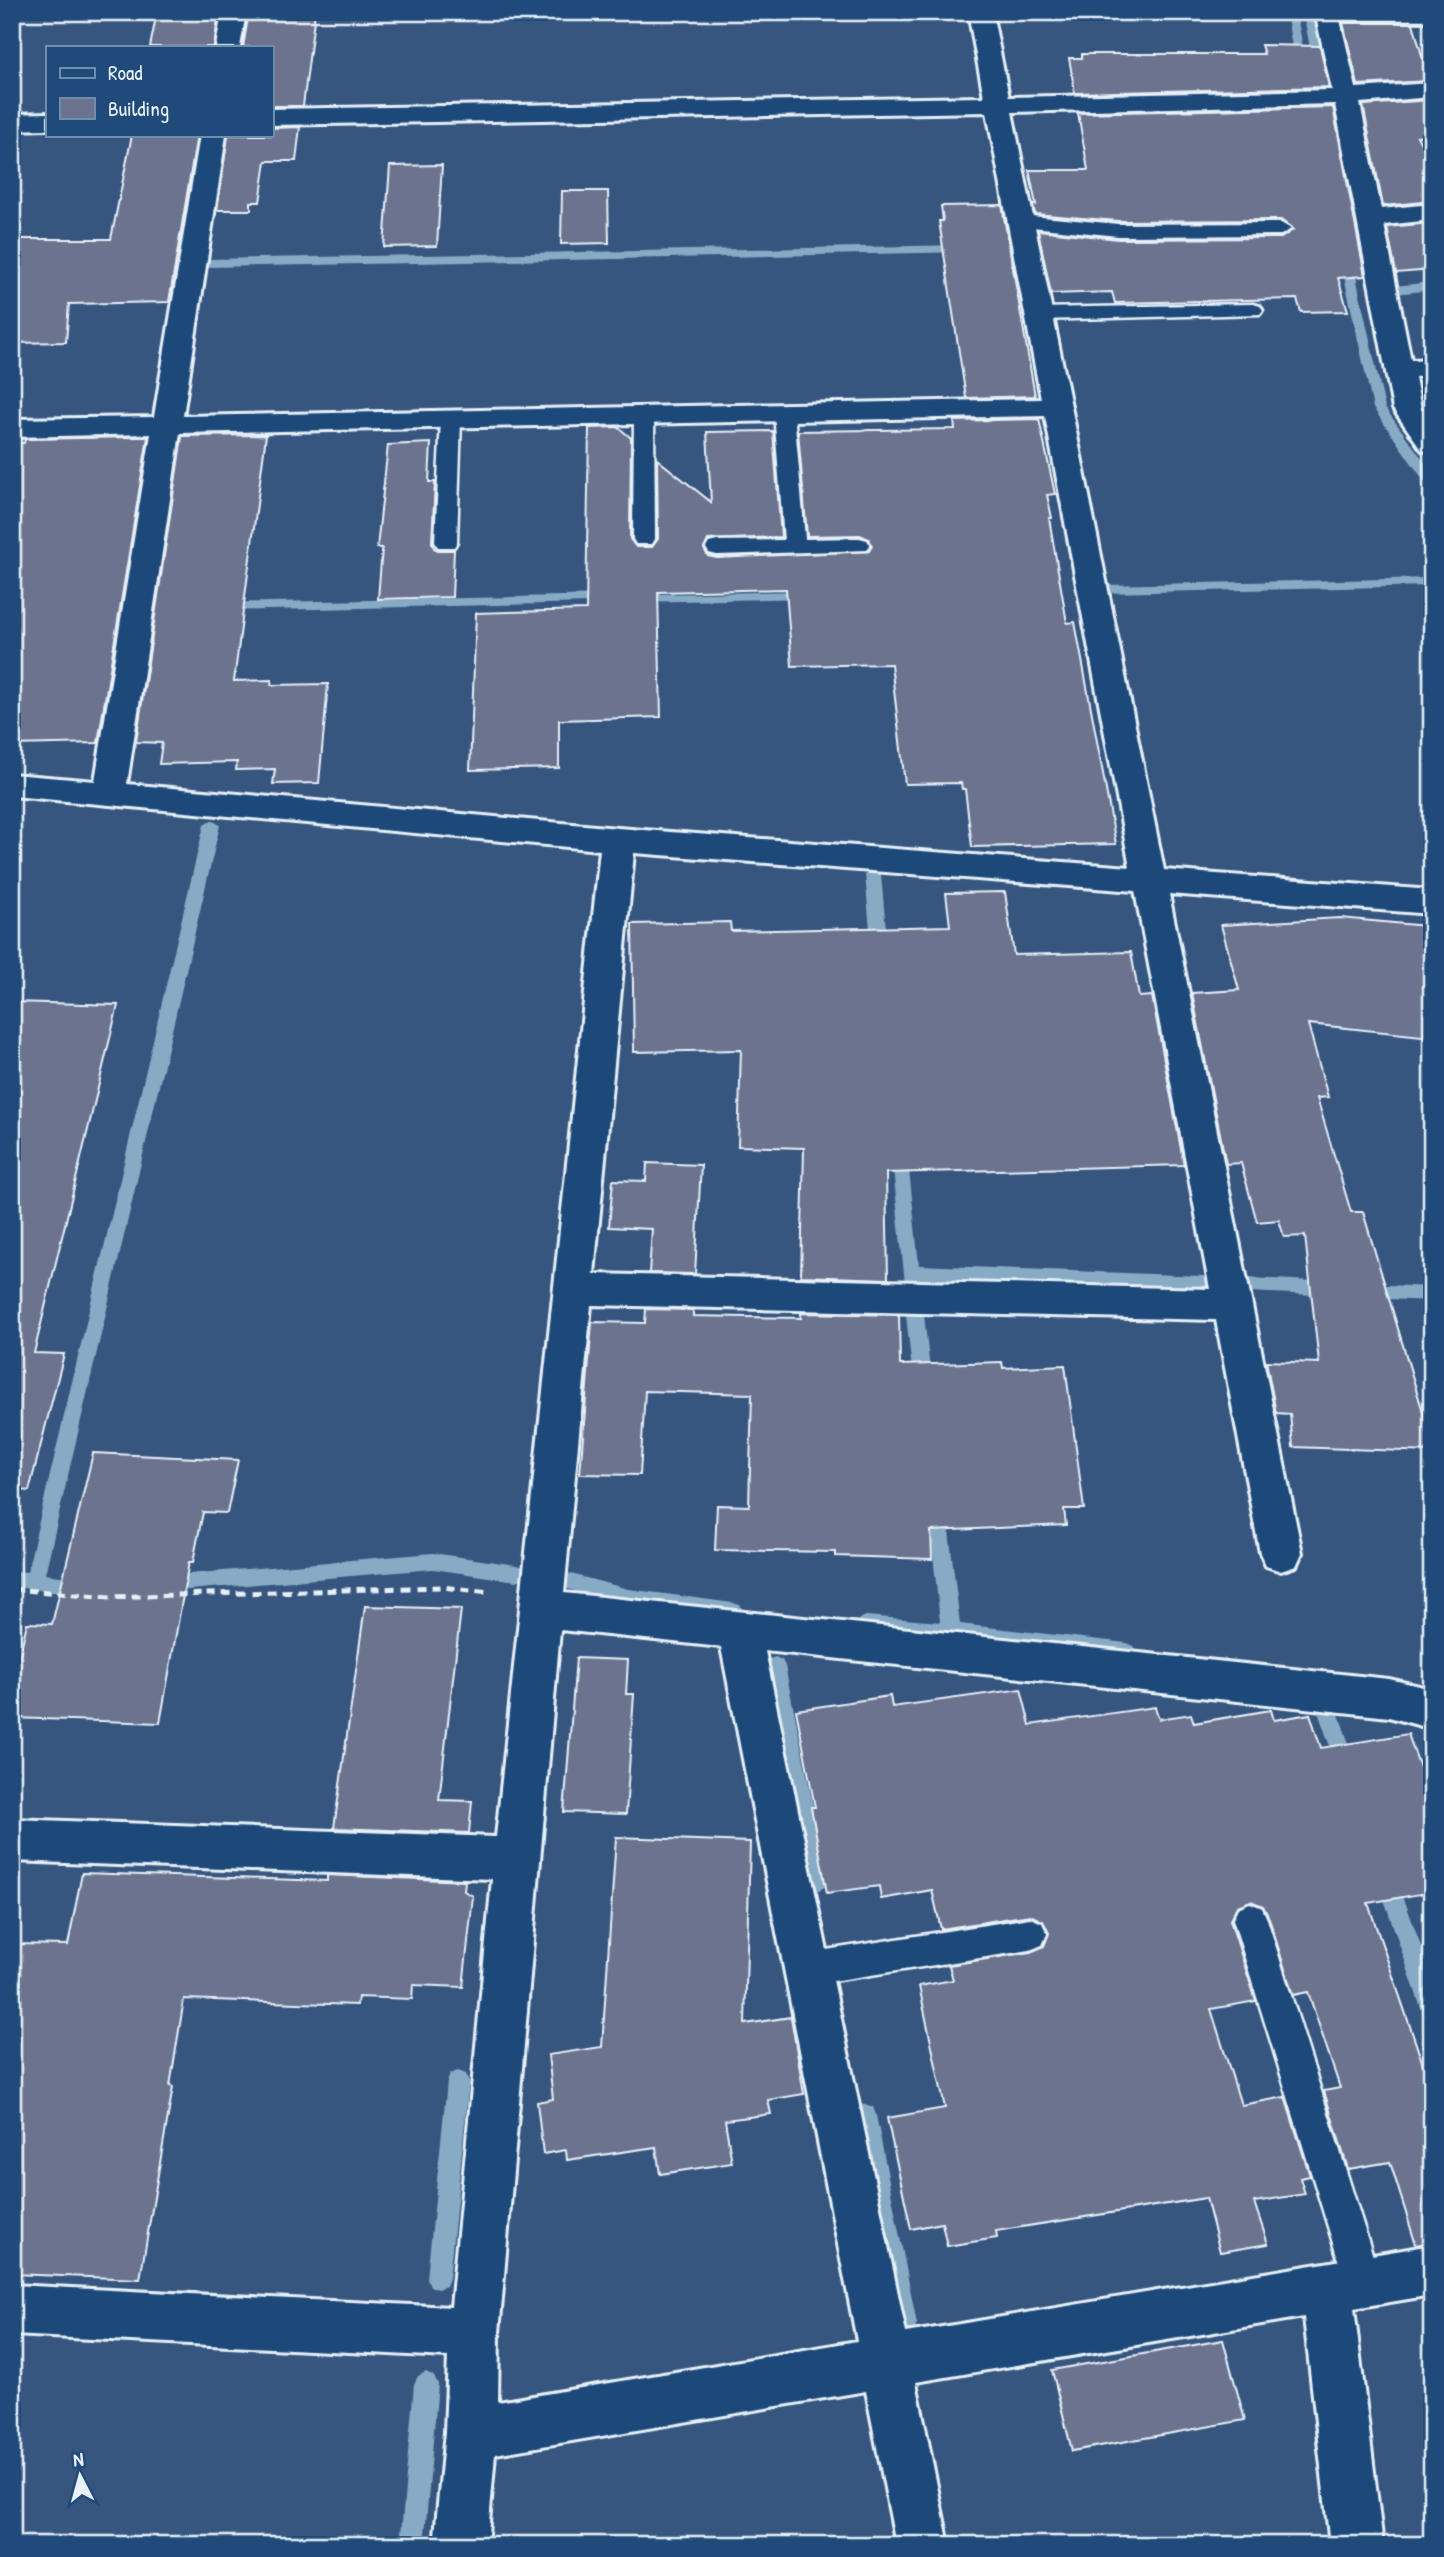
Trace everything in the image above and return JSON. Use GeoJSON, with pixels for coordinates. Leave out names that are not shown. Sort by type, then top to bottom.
{"type":"FeatureCollection","features":[{"type":"Feature","properties":{"kind":"street"},"geometry":{"type":"LineString","coordinates":[[228,46],[234,12]]}},
{"type":"Feature","properties":{"kind":"street"},"geometry":{"type":"LineString","coordinates":[[980,12],[1281,1553]]}},
{"type":"Feature","properties":{"kind":"street"},"geometry":{"type":"LineString","coordinates":[[1432,15],[1326,13],[1407,409],[1432,444]]}},
{"type":"Feature","properties":{"kind":"street"},"geometry":{"type":"LineString","coordinates":[[273,117],[1305,99],[1432,90]]}},
{"type":"Feature","properties":{"kind":"street"},"geometry":{"type":"LineString","coordinates":[[12,122],[46,121]]}},
{"type":"Feature","properties":{"kind":"street"},"geometry":{"type":"LineString","coordinates":[[109,794],[213,136]]}},
{"type":"Feature","properties":{"kind":"street"},"geometry":{"type":"LineString","coordinates":[[1370,218],[1432,212]]}},
{"type":"Feature","properties":{"kind":"street"},"geometry":{"type":"LineString","coordinates":[[1399,370],[1432,367]]}},
{"type":"Feature","properties":{"kind":"street"},"geometry":{"type":"LineString","coordinates":[[12,428],[1056,407]]}},
{"type":"Feature","properties":{"kind":"street"},"geometry":{"type":"LineString","coordinates":[[12,785],[618,840],[1148,878],[1432,902]]}},
{"type":"Feature","properties":{"kind":"street"},"geometry":{"type":"LineString","coordinates":[[460,2545],[471,2432],[474,2333],[516,1858],[618,840]]}},
{"type":"Feature","properties":{"kind":"street"},"geometry":{"type":"LineString","coordinates":[[572,1289],[1232,1305]]}},
{"type":"Feature","properties":{"kind":"street"},"geometry":{"type":"LineString","coordinates":[[540,1604],[739,1630],[1389,1698],[1432,1709]]}},
{"type":"Feature","properties":{"kind":"street"},"geometry":{"type":"LineString","coordinates":[[739,1630],[923,2545]]}},
{"type":"Feature","properties":{"kind":"street"},"geometry":{"type":"LineString","coordinates":[[12,1840],[516,1858]]}},
{"type":"Feature","properties":{"kind":"street"},"geometry":{"type":"LineString","coordinates":[[471,2432],[1432,2270]]}},
{"type":"Feature","properties":{"kind":"street"},"geometry":{"type":"LineString","coordinates":[[1345,2284],[1356,2545]]}},
{"type":"Feature","properties":{"kind":"street"},"geometry":{"type":"LineString","coordinates":[[12,2310],[474,2333]]}},
{"type":"Feature","properties":{"kind":"lane"},"geometry":{"type":"LineString","coordinates":[[1020,221],[1077,230],[1144,232],[1281,229]]}},
{"type":"Feature","properties":{"kind":"lane"},"geometry":{"type":"LineString","coordinates":[[1038,314],[1254,310]]}},
{"type":"Feature","properties":{"kind":"lane"},"geometry":{"type":"LineString","coordinates":[[784,412],[794,546]]}},
{"type":"Feature","properties":{"kind":"lane"},"geometry":{"type":"LineString","coordinates":[[644,415],[644,539]]}},
{"type":"Feature","properties":{"kind":"lane"},"geometry":{"type":"LineString","coordinates":[[446,542],[451,419]]}},
{"type":"Feature","properties":{"kind":"lane"},"geometry":{"type":"LineString","coordinates":[[717,548],[859,545]]}},
{"type":"Feature","properties":{"kind":"lane"},"geometry":{"type":"LineString","coordinates":[[1250,1919],[1345,2284]]}},
{"type":"Feature","properties":{"kind":"lane"},"geometry":{"type":"LineString","coordinates":[[807,1969],[1030,1934]]}},
{"type":"Feature","properties":{"kind":"path"},"geometry":{"type":"LineString","coordinates":[[12,1589],[110,1597],[441,1587],[540,1604]]}},
{"type":"Feature","properties":{"kind":"building"},"geometry":{"type":"Polygon","coordinates":[[[157,12],[219,12],[214,46],[150,46],[157,12]]]}},
{"type":"Feature","properties":{"kind":"building"},"geometry":{"type":"Polygon","coordinates":[[[249,12],[315,12],[303,106],[273,106],[273,46],[243,46],[249,12]]]}},
{"type":"Feature","properties":{"kind":"building"},"geometry":{"type":"Polygon","coordinates":[[[1343,23],[1413,23],[1429,81],[1358,85],[1343,23]]]}},
{"type":"Feature","properties":{"kind":"building"},"geometry":{"type":"Polygon","coordinates":[[[1261,45],[1320,46],[1329,87],[1075,93],[1069,58],[1082,58],[1082,54],[1264,54],[1261,45]]]}},
{"type":"Feature","properties":{"kind":"building"},"geometry":{"type":"Polygon","coordinates":[[[1432,100],[1432,135],[1417,136],[1432,165],[1432,201],[1383,206],[1363,105],[1432,100]]]}},
{"type":"Feature","properties":{"kind":"building"},"geometry":{"type":"Polygon","coordinates":[[[1333,107],[1365,276],[1338,278],[1348,311],[1301,312],[1297,299],[1115,303],[1112,292],[1051,294],[1038,230],[1118,239],[1281,238],[1293,230],[1281,220],[1118,221],[1035,214],[1033,205],[1036,205],[1029,170],[1088,170],[1078,113],[1333,107]]]}},
{"type":"Feature","properties":{"kind":"building"},"geometry":{"type":"Polygon","coordinates":[[[300,127],[296,161],[266,161],[260,202],[251,202],[251,210],[217,210],[228,136],[273,136],[273,128],[300,127]]]}},
{"type":"Feature","properties":{"kind":"building"},"geometry":{"type":"Polygon","coordinates":[[[132,136],[197,136],[169,302],[69,304],[66,342],[12,343],[12,239],[111,239],[132,136]]]}},
{"type":"Feature","properties":{"kind":"building"},"geometry":{"type":"Polygon","coordinates":[[[442,165],[437,246],[384,247],[390,166],[442,165]]]}},
{"type":"Feature","properties":{"kind":"building"},"geometry":{"type":"Polygon","coordinates":[[[562,191],[608,191],[609,243],[561,244],[562,191]]]}},
{"type":"Feature","properties":{"kind":"building"},"geometry":{"type":"Polygon","coordinates":[[[1002,205],[1035,396],[966,398],[939,221],[943,221],[941,206],[1002,205]]]}},
{"type":"Feature","properties":{"kind":"building"},"geometry":{"type":"Polygon","coordinates":[[[1432,223],[1432,270],[1396,273],[1387,227],[1432,223]]]}},
{"type":"Feature","properties":{"kind":"building"},"geometry":{"type":"Polygon","coordinates":[[[1039,419],[1055,494],[1047,495],[1052,518],[1049,518],[1067,623],[1075,622],[1116,844],[972,847],[965,789],[962,789],[961,783],[905,784],[891,664],[792,666],[786,589],[658,592],[661,717],[559,720],[559,768],[470,770],[476,613],[586,610],[589,428],[618,427],[631,438],[630,539],[636,547],[652,547],[658,539],[657,459],[711,502],[707,432],[773,431],[781,537],[708,540],[704,549],[708,556],[717,558],[869,551],[872,546],[869,539],[860,535],[807,536],[798,431],[955,429],[954,421],[1039,419]]]}},
{"type":"Feature","properties":{"kind":"building"},"geometry":{"type":"Polygon","coordinates":[[[266,435],[234,681],[272,680],[271,685],[328,684],[319,783],[273,784],[275,769],[236,770],[237,762],[159,764],[162,743],[136,742],[182,436],[266,435]]]}},
{"type":"Feature","properties":{"kind":"building"},"geometry":{"type":"Polygon","coordinates":[[[148,437],[98,743],[12,745],[12,443],[24,443],[25,439],[148,437]]]}},
{"type":"Feature","properties":{"kind":"building"},"geometry":{"type":"Polygon","coordinates":[[[431,443],[429,482],[435,482],[432,542],[438,550],[454,550],[452,597],[378,599],[382,548],[377,548],[388,445],[431,443]]]}},
{"type":"Feature","properties":{"kind":"building"},"geometry":{"type":"Polygon","coordinates":[[[1005,892],[1014,955],[1131,952],[1139,997],[1152,996],[1184,1165],[886,1173],[888,1279],[801,1276],[804,1148],[738,1146],[741,1050],[634,1052],[632,924],[730,922],[731,931],[950,926],[946,893],[1005,892]]]}},
{"type":"Feature","properties":{"kind":"building"},"geometry":{"type":"Polygon","coordinates":[[[1340,918],[1426,926],[1431,1037],[1308,1024],[1328,1097],[1317,1098],[1351,1212],[1363,1212],[1432,1442],[1432,1452],[1293,1447],[1290,1414],[1276,1413],[1266,1361],[1319,1363],[1305,1236],[1284,1237],[1279,1220],[1257,1222],[1241,1163],[1226,1164],[1192,993],[1239,990],[1221,925],[1340,918]]]}},
{"type":"Feature","properties":{"kind":"building"},"geometry":{"type":"Polygon","coordinates":[[[12,1002],[118,1005],[34,1353],[64,1354],[29,1491],[12,1489],[12,1002]]]}},
{"type":"Feature","properties":{"kind":"building"},"geometry":{"type":"Polygon","coordinates":[[[647,1163],[701,1165],[695,1274],[649,1273],[652,1229],[609,1227],[613,1180],[646,1181],[647,1163]]]}},
{"type":"Feature","properties":{"kind":"building"},"geometry":{"type":"Polygon","coordinates":[[[646,1309],[693,1310],[693,1316],[801,1318],[801,1313],[899,1315],[900,1365],[1002,1362],[1003,1368],[1065,1365],[1084,1509],[1064,1509],[1066,1525],[931,1531],[932,1559],[836,1556],[836,1552],[715,1550],[717,1505],[749,1506],[752,1394],[645,1391],[640,1475],[580,1474],[592,1322],[645,1323],[646,1309]]]}},
{"type":"Feature","properties":{"kind":"building"},"geometry":{"type":"Polygon","coordinates":[[[93,1453],[238,1460],[227,1513],[203,1512],[193,1562],[189,1562],[160,1723],[12,1718],[12,1688],[27,1623],[52,1624],[93,1453]]]}},
{"type":"Feature","properties":{"kind":"building"},"geometry":{"type":"Polygon","coordinates":[[[365,1606],[461,1609],[439,1800],[472,1801],[469,1833],[334,1828],[365,1606]]]}},
{"type":"Feature","properties":{"kind":"building"},"geometry":{"type":"Polygon","coordinates":[[[576,1658],[628,1660],[626,1694],[634,1694],[626,1814],[564,1812],[576,1658]]]}},
{"type":"Feature","properties":{"kind":"building"},"geometry":{"type":"Polygon","coordinates":[[[1021,1689],[1030,1725],[1155,1707],[1159,1719],[1191,1714],[1194,1723],[1271,1710],[1274,1720],[1310,1714],[1321,1748],[1408,1734],[1432,1801],[1432,1892],[1368,1903],[1432,2091],[1432,2242],[1416,2245],[1390,2162],[1348,2169],[1324,2091],[1340,2088],[1308,1992],[1293,1995],[1269,1918],[1263,1906],[1251,1901],[1237,1906],[1230,1920],[1256,2001],[1211,2009],[1241,2105],[1285,2097],[1310,2176],[1300,2178],[1305,2194],[1254,2202],[1268,2244],[1220,2252],[1206,2198],[996,2231],[997,2238],[947,2246],[942,2223],[911,2229],[887,2118],[945,2108],[919,1986],[953,1980],[949,1965],[1031,1952],[1044,1946],[1049,1933],[1043,1921],[1030,1915],[941,1929],[932,1890],[881,1899],[879,1886],[827,1893],[811,1807],[815,1807],[796,1710],[890,1696],[892,1707],[1021,1689]]]}},
{"type":"Feature","properties":{"kind":"building"},"geometry":{"type":"Polygon","coordinates":[[[616,1837],[750,1842],[745,2024],[791,2017],[804,2094],[768,2100],[771,2114],[725,2120],[732,2163],[660,2174],[656,2147],[567,2160],[566,2150],[543,2154],[537,2102],[553,2099],[548,2055],[602,2047],[616,1837]]]}},
{"type":"Feature","properties":{"kind":"building"},"geometry":{"type":"Polygon","coordinates":[[[82,1873],[327,1881],[327,1875],[465,1881],[464,1891],[473,1896],[463,1987],[413,1985],[412,1999],[358,1997],[357,2005],[184,1999],[170,2086],[173,2087],[140,2279],[12,2274],[12,1944],[68,1945],[82,1873]]]}},
{"type":"Feature","properties":{"kind":"building"},"geometry":{"type":"Polygon","coordinates":[[[1223,2340],[1245,2420],[1072,2451],[1052,2370],[1223,2340]]]}},
{"type":"Feature","properties":{"kind":"waterway"},"geometry":{"type":"LineString","coordinates":[[1291,12],[1305,86],[1315,107],[1319,131]]}},
{"type":"Feature","properties":{"kind":"waterway"},"geometry":{"type":"LineString","coordinates":[[1308,12],[1332,129]]}},
{"type":"Feature","properties":{"kind":"waterway"},"geometry":{"type":"LineString","coordinates":[[1360,88],[1432,81]]}},
{"type":"Feature","properties":{"kind":"waterway"},"geometry":{"type":"LineString","coordinates":[[208,263],[967,249]]}},
{"type":"Feature","properties":{"kind":"waterway"},"geometry":{"type":"LineString","coordinates":[[1345,254],[1379,408],[1432,482]]}},
{"type":"Feature","properties":{"kind":"waterway"},"geometry":{"type":"LineString","coordinates":[[1395,290],[1432,286]]}},
{"type":"Feature","properties":{"kind":"waterway"},"geometry":{"type":"LineString","coordinates":[[1105,589],[1432,582]]}},
{"type":"Feature","properties":{"kind":"waterway"},"geometry":{"type":"LineString","coordinates":[[221,607],[809,595]]}},
{"type":"Feature","properties":{"kind":"waterway"},"geometry":{"type":"LineString","coordinates":[[34,1581],[212,825]]}},
{"type":"Feature","properties":{"kind":"waterway"},"geometry":{"type":"LineString","coordinates":[[873,875],[880,951]]}},
{"type":"Feature","properties":{"kind":"waterway"},"geometry":{"type":"LineString","coordinates":[[899,1150],[911,1278]]}},
{"type":"Feature","properties":{"kind":"waterway"},"geometry":{"type":"LineString","coordinates":[[911,1272],[1203,1283]]}},
{"type":"Feature","properties":{"kind":"waterway"},"geometry":{"type":"LineString","coordinates":[[1249,1285],[1334,1289]]}},
{"type":"Feature","properties":{"kind":"waterway"},"geometry":{"type":"LineString","coordinates":[[1365,1291],[1432,1294]]}},
{"type":"Feature","properties":{"kind":"waterway"},"geometry":{"type":"LineString","coordinates":[[915,1315],[923,1388]]}},
{"type":"Feature","properties":{"kind":"waterway"},"geometry":{"type":"LineString","coordinates":[[937,1506],[951,1631]]}},
{"type":"Feature","properties":{"kind":"waterway"},"geometry":{"type":"LineString","coordinates":[[164,1584],[433,1561],[516,1573]]}},
{"type":"Feature","properties":{"kind":"waterway"},"geometry":{"type":"LineString","coordinates":[[12,1579],[84,1586]]}},
{"type":"Feature","properties":{"kind":"waterway"},"geometry":{"type":"LineString","coordinates":[[567,1581],[628,1597],[733,1611]]}},
{"type":"Feature","properties":{"kind":"waterway"},"geometry":{"type":"LineString","coordinates":[[866,1625],[951,1631]]}},
{"type":"Feature","properties":{"kind":"waterway"},"geometry":{"type":"LineString","coordinates":[[951,1631],[1127,1652]]}},
{"type":"Feature","properties":{"kind":"waterway"},"geometry":{"type":"LineString","coordinates":[[775,1666],[818,1880]]}},
{"type":"Feature","properties":{"kind":"waterway"},"geometry":{"type":"LineString","coordinates":[[1325,1703],[1347,1767]]}},
{"type":"Feature","properties":{"kind":"waterway"},"geometry":{"type":"LineString","coordinates":[[1386,1876],[1432,2008]]}},
{"type":"Feature","properties":{"kind":"waterway"},"geometry":{"type":"LineString","coordinates":[[438,2278],[458,2082]]}},
{"type":"Feature","properties":{"kind":"waterway"},"geometry":{"type":"LineString","coordinates":[[865,2115],[906,2324]]}},
{"type":"Feature","properties":{"kind":"waterway"},"geometry":{"type":"LineString","coordinates":[[412,2545],[426,2384]]}}]}
